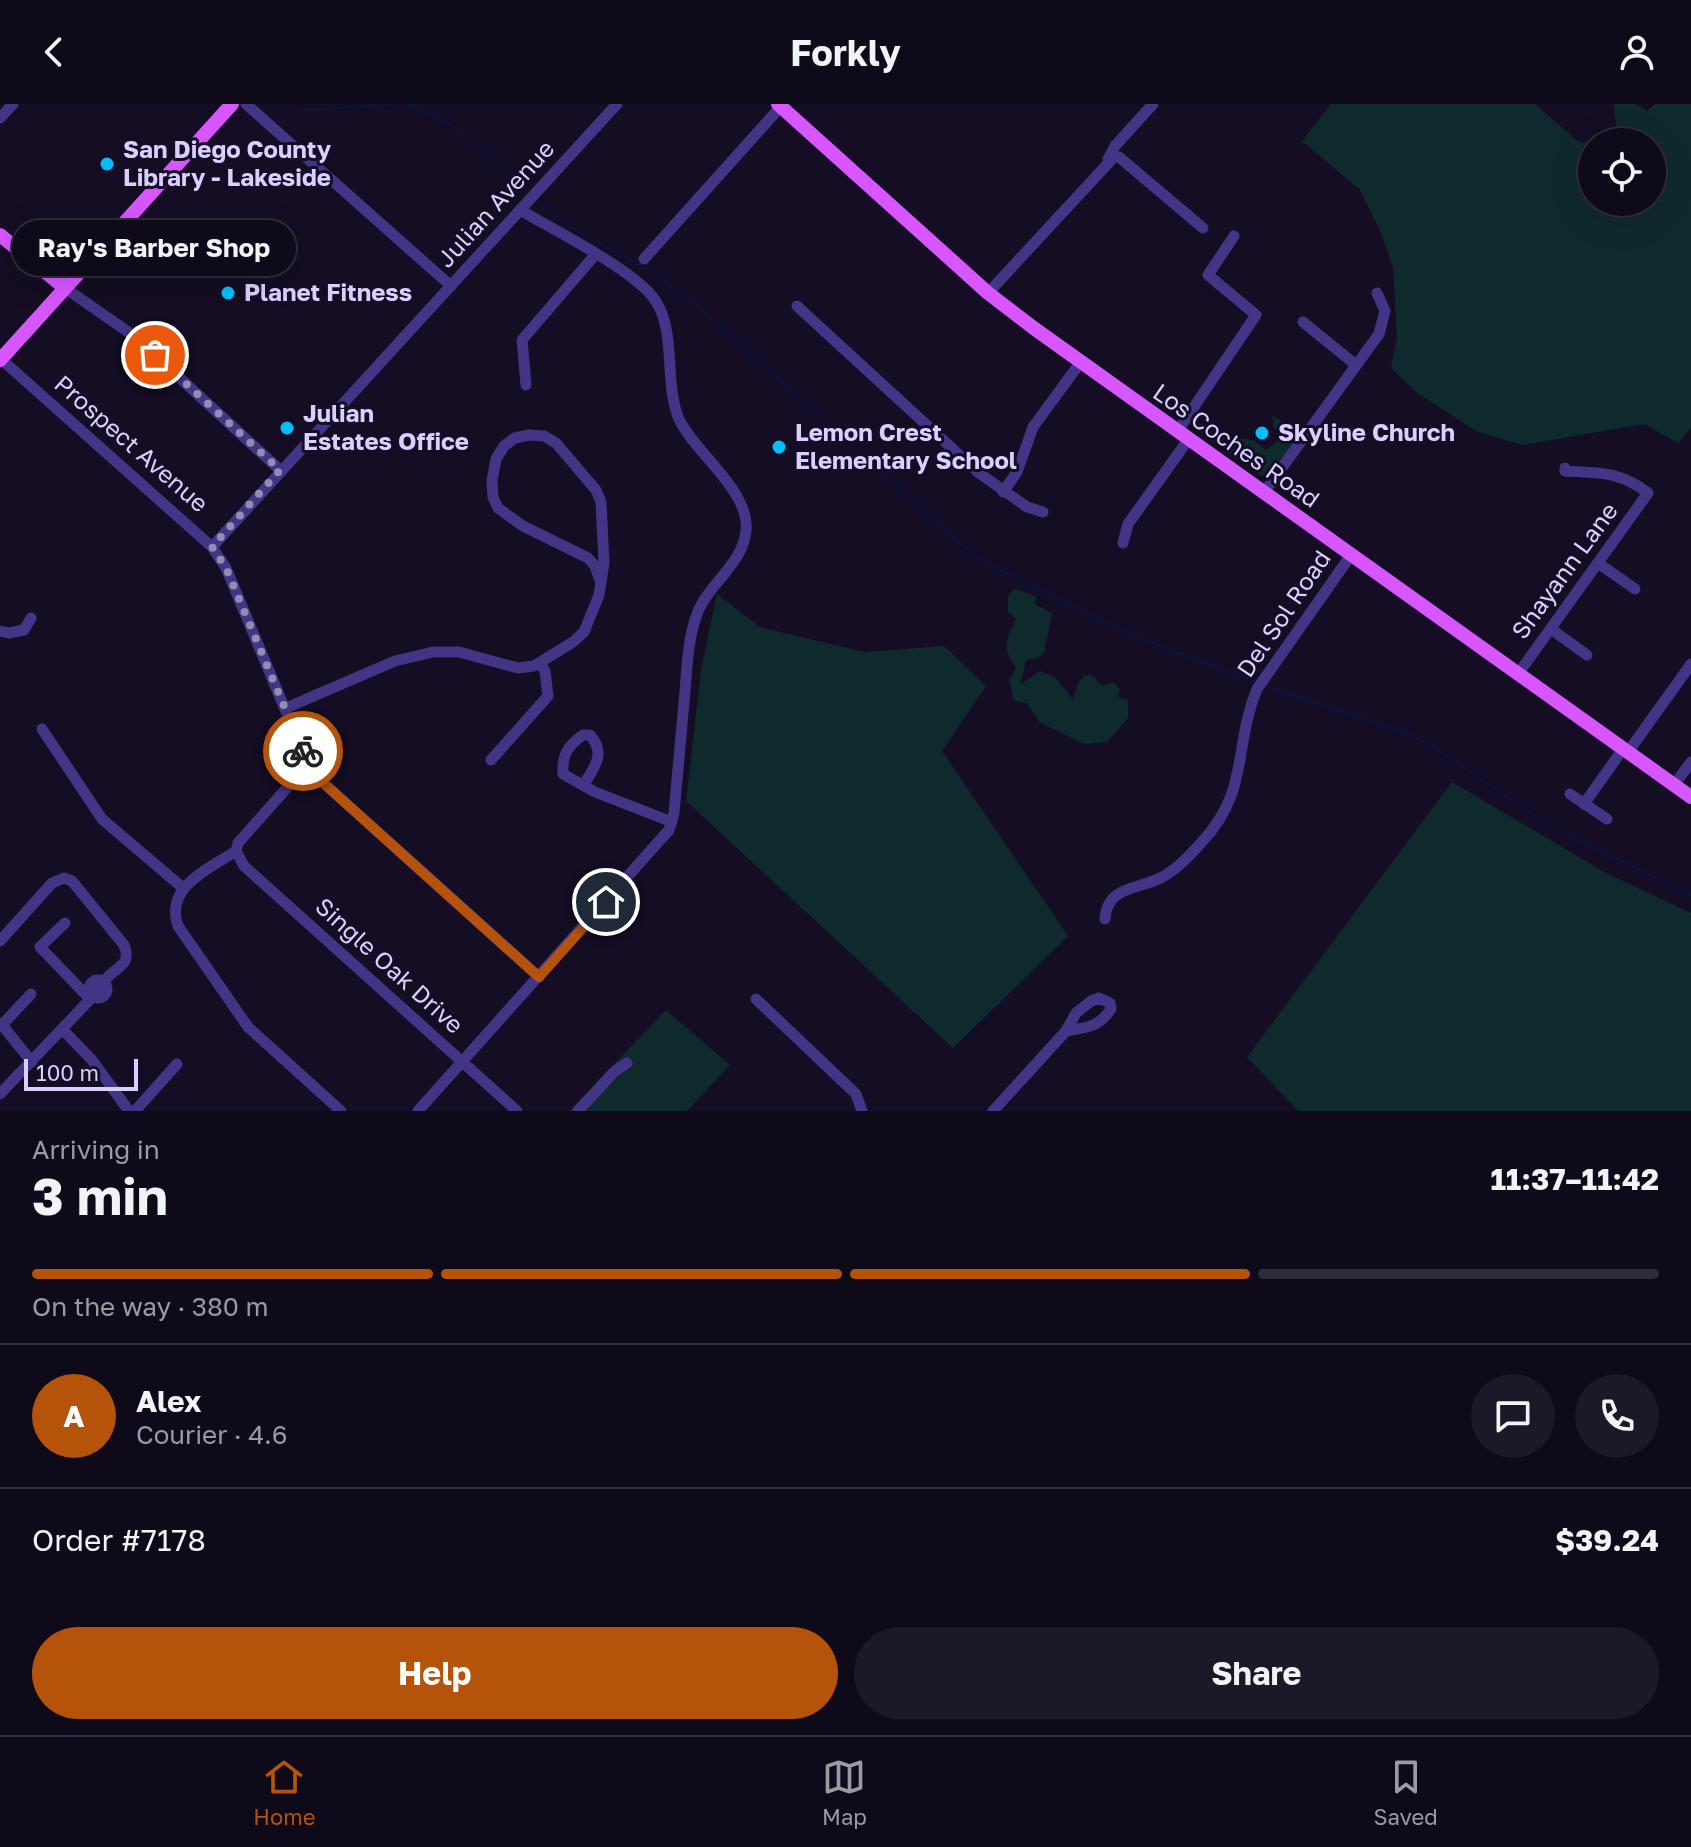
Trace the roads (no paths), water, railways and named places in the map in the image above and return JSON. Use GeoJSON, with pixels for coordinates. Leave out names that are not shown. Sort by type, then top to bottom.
{"type":"FeatureCollection","features":[{"type":"Feature","properties":{"kind":"main road"},"geometry":{"type":"LineString","coordinates":[[1,360],[232,104]]}},
{"type":"Feature","properties":{"kind":"main road","name":"Los Coches Road"},"geometry":{"type":"LineString","coordinates":[[781,105],[988,293],[1080,363],[1265,491],[1691,797]]}},
{"type":"Feature","properties":{"kind":"main road"},"geometry":{"type":"LineString","coordinates":[[0,235],[65,288]]}},
{"type":"Feature","properties":{"kind":"street"},"geometry":{"type":"LineString","coordinates":[[0,118],[13,104]]}},
{"type":"Feature","properties":{"kind":"street"},"geometry":{"type":"LineString","coordinates":[[246,104],[451,286]]}},
{"type":"Feature","properties":{"kind":"street","name":"Julian Avenue"},"geometry":{"type":"LineString","coordinates":[[212,547],[617,104]]}},
{"type":"Feature","properties":{"kind":"street"},"geometry":{"type":"LineString","coordinates":[[988,293],[1108,160],[1115,146],[1153,104]]}},
{"type":"Feature","properties":{"kind":"street"},"geometry":{"type":"LineString","coordinates":[[644,259],[781,105]]}},
{"type":"Feature","properties":{"kind":"street"},"geometry":{"type":"LineString","coordinates":[[1108,160],[1119,157],[1203,228]]}},
{"type":"Feature","properties":{"kind":"street"},"geometry":{"type":"LineString","coordinates":[[418,1111],[661,841],[672,822],[688,659],[696,618],[707,594],[740,552],[746,533],[746,520],[739,500],[679,419],[672,399],[665,326],[660,307],[636,281],[520,210]]}},
{"type":"Feature","properties":{"kind":"street"},"geometry":{"type":"LineString","coordinates":[[1123,543],[1128,524],[1256,315],[1208,275],[1234,236]]}},
{"type":"Feature","properties":{"kind":"street"},"geometry":{"type":"LineString","coordinates":[[526,385],[522,340],[595,255]]}},
{"type":"Feature","properties":{"kind":"street"},"geometry":{"type":"LineString","coordinates":[[65,288],[134,336],[280,470]]}},
{"type":"Feature","properties":{"kind":"street"},"geometry":{"type":"LineString","coordinates":[[1265,491],[1379,334],[1385,311],[1377,293]]}},
{"type":"Feature","properties":{"kind":"street"},"geometry":{"type":"LineString","coordinates":[[797,306],[979,473],[1027,507],[1043,512]]}},
{"type":"Feature","properties":{"kind":"street"},"geometry":{"type":"LineString","coordinates":[[1303,322],[1356,365]]}},
{"type":"Feature","properties":{"kind":"street","name":"Prospect Avenue"},"geometry":{"type":"LineString","coordinates":[[1,360],[212,547],[226,568],[308,764],[319,779],[539,977]]}},
{"type":"Feature","properties":{"kind":"street"},"geometry":{"type":"LineString","coordinates":[[1003,492],[1017,472],[1033,427],[1080,363]]}},
{"type":"Feature","properties":{"kind":"street"},"geometry":{"type":"LineString","coordinates":[[286,708],[395,661],[433,652],[459,652],[518,668],[540,663],[584,632],[599,595],[601,583],[604,563],[601,502],[596,490],[556,443],[544,436],[515,438],[504,446],[496,459],[492,481],[493,497],[498,508],[523,526],[588,558],[595,566],[601,583]]}},
{"type":"Feature","properties":{"kind":"street","name":"Shayann Lane"},"geometry":{"type":"LineString","coordinates":[[1518,674],[1648,493],[1619,475],[1565,471],[1565,468]]}},
{"type":"Feature","properties":{"kind":"street","name":"Del Sol Road"},"geometry":{"type":"LineString","coordinates":[[1105,919],[1107,908],[1119,892],[1153,882],[1172,871],[1201,843],[1225,812],[1239,773],[1249,713],[1257,689],[1351,555]]}},
{"type":"Feature","properties":{"kind":"street"},"geometry":{"type":"LineString","coordinates":[[1598,563],[1635,589]]}},
{"type":"Feature","properties":{"kind":"street"},"geometry":{"type":"LineString","coordinates":[[0,631],[24,630],[31,618]]}},
{"type":"Feature","properties":{"kind":"street"},"geometry":{"type":"LineString","coordinates":[[1551,629],[1587,655]]}},
{"type":"Feature","properties":{"kind":"street"},"geometry":{"type":"LineString","coordinates":[[491,760],[548,696],[545,671],[540,663]]}},
{"type":"Feature","properties":{"kind":"street"},"geometry":{"type":"LineString","coordinates":[[1584,804],[1691,664]]}},
{"type":"Feature","properties":{"kind":"street"},"geometry":{"type":"LineString","coordinates":[[42,729],[102,819],[183,888]]}},
{"type":"Feature","properties":{"kind":"street"},"geometry":{"type":"LineString","coordinates":[[1674,785],[1691,762]]}},
{"type":"Feature","properties":{"kind":"street"},"geometry":{"type":"LineString","coordinates":[[308,764],[238,843],[236,851],[183,888],[175,905],[178,926],[248,1027],[341,1111]]}},
{"type":"Feature","properties":{"kind":"street"},"geometry":{"type":"LineString","coordinates":[[584,784],[595,792],[672,822]]}},
{"type":"Feature","properties":{"kind":"street"},"geometry":{"type":"LineString","coordinates":[[1570,794],[1607,819]]}},
{"type":"Feature","properties":{"kind":"street","name":"Single Oak Drive"},"geometry":{"type":"LineString","coordinates":[[236,851],[244,866],[517,1111]]}},
{"type":"Feature","properties":{"kind":"street"},"geometry":{"type":"LineString","coordinates":[[0,941],[52,883],[68,878],[127,950],[124,965],[32,1062],[2,1088]]}},
{"type":"Feature","properties":{"kind":"street"},"geometry":{"type":"LineString","coordinates":[[65,923],[40,947],[97,992]]}},
{"type":"Feature","properties":{"kind":"street"},"geometry":{"type":"LineString","coordinates":[[31,994],[2,1025],[32,1062]]}},
{"type":"Feature","properties":{"kind":"street"},"geometry":{"type":"LineString","coordinates":[[756,999],[856,1094],[862,1111]]}},
{"type":"Feature","properties":{"kind":"street"},"geometry":{"type":"LineString","coordinates":[[62,1029],[92,1060],[132,1111],[177,1064]]}},
{"type":"Feature","properties":{"kind":"street"},"geometry":{"type":"LineString","coordinates":[[993,1111],[1066,1031]]}},
{"type":"Feature","properties":{"kind":"street"},"geometry":{"type":"LineString","coordinates":[[578,1111],[615,1071],[627,1063]]}},
{"type":"Feature","properties":{"kind":"waterway"},"geometry":{"type":"LineString","coordinates":[[295,111],[394,104]]}},
{"type":"Feature","properties":{"kind":"waterway"},"geometry":{"type":"LineString","coordinates":[[406,104],[456,128],[523,188]]}},
{"type":"Feature","properties":{"kind":"waterway"},"geometry":{"type":"LineString","coordinates":[[541,203],[566,224],[657,275],[694,302],[979,559],[1137,637],[1256,682]]}},
{"type":"Feature","properties":{"kind":"waterway"},"geometry":{"type":"LineString","coordinates":[[1268,687],[1401,730],[1430,745],[1571,836],[1691,895]]}},
{"type":"Feature","properties":{"kind":"place","name":"San Diego County Library - Lakeside"},"geometry":{"type":"Point","coordinates":[107,164]}},
{"type":"Feature","properties":{"kind":"place","name":"Planet Fitness"},"geometry":{"type":"Point","coordinates":[228,293]}},
{"type":"Feature","properties":{"kind":"place","name":"Ray's Barber Shop"},"geometry":{"type":"Point","coordinates":[155,355]}},
{"type":"Feature","properties":{"kind":"place","name":"Julian Estates Office"},"geometry":{"type":"Point","coordinates":[287,428]}},
{"type":"Feature","properties":{"kind":"place","name":"Skyline Church"},"geometry":{"type":"Point","coordinates":[1262,433]}},
{"type":"Feature","properties":{"kind":"place","name":"Lemon Crest Elementary School"},"geometry":{"type":"Point","coordinates":[779,447]}}]}
